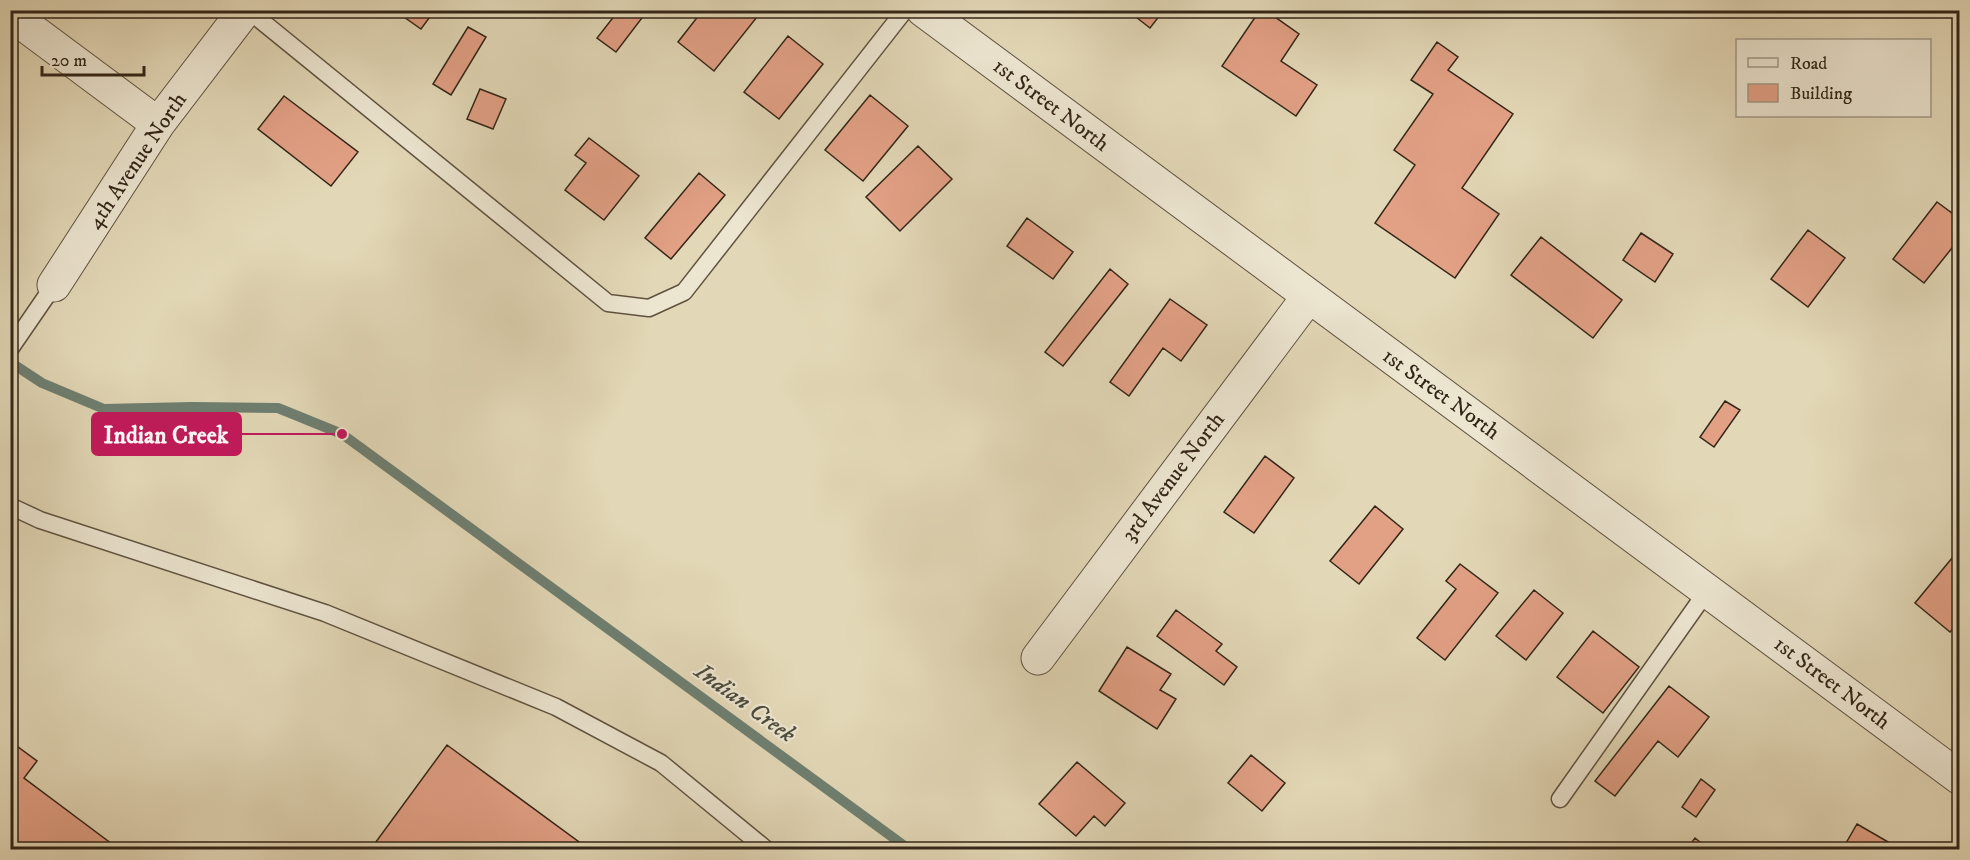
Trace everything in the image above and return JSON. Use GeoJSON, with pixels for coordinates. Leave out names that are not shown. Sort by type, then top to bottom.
{"type":"FeatureCollection","features":[{"type":"Feature","properties":{"kind":"street","name":"4th Avenue North"},"geometry":{"type":"LineString","coordinates":[[54,285],[158,124],[246,10]]}},
{"type":"Feature","properties":{"kind":"street","name":"1st Street North"},"geometry":{"type":"LineString","coordinates":[[923,10],[1959,778]]}},
{"type":"Feature","properties":{"kind":"street"},"geometry":{"type":"LineString","coordinates":[[10,14],[158,124]]}},
{"type":"Feature","properties":{"kind":"street","name":"3rd Avenue North"},"geometry":{"type":"LineString","coordinates":[[1038,658],[1309,296]]}},
{"type":"Feature","properties":{"kind":"lane"},"geometry":{"type":"LineString","coordinates":[[246,10],[608,303],[649,308],[684,292],[905,10]]}},
{"type":"Feature","properties":{"kind":"lane"},"geometry":{"type":"LineString","coordinates":[[10,349],[54,285]]}},
{"type":"Feature","properties":{"kind":"lane"},"geometry":{"type":"LineString","coordinates":[[10,507],[40,520],[325,613],[556,707],[661,763],[767,849]]}},
{"type":"Feature","properties":{"kind":"lane"},"geometry":{"type":"LineString","coordinates":[[1560,799],[1707,591]]}},
{"type":"Feature","properties":{"kind":"building"},"geometry":{"type":"Polygon","coordinates":[[[394,10],[435,10],[421,29],[394,10]]]}},
{"type":"Feature","properties":{"kind":"building"},"geometry":{"type":"Polygon","coordinates":[[[619,10],[648,10],[616,52],[597,38],[619,10]]]}},
{"type":"Feature","properties":{"kind":"building"},"geometry":{"type":"Polygon","coordinates":[[[703,10],[758,10],[761,12],[714,71],[678,42],[703,10]]]}},
{"type":"Feature","properties":{"kind":"building"},"geometry":{"type":"Polygon","coordinates":[[[1127,10],[1164,10],[1150,28],[1127,10]]]}},
{"type":"Feature","properties":{"kind":"building"},"geometry":{"type":"Polygon","coordinates":[[[1260,10],[1265,10],[1299,34],[1281,61],[1317,85],[1296,116],[1222,66],[1260,10]]]}},
{"type":"Feature","properties":{"kind":"building"},"geometry":{"type":"Polygon","coordinates":[[[468,27],[486,37],[451,95],[433,84],[468,27]]]}},
{"type":"Feature","properties":{"kind":"building"},"geometry":{"type":"Polygon","coordinates":[[[788,36],[823,64],[779,119],[744,92],[788,36]]]}},
{"type":"Feature","properties":{"kind":"building"},"geometry":{"type":"Polygon","coordinates":[[[1437,42],[1458,57],[1448,70],[1513,114],[1462,188],[1499,214],[1455,278],[1375,223],[1415,165],[1394,150],[1433,94],[1411,80],[1437,42]]]}},
{"type":"Feature","properties":{"kind":"building"},"geometry":{"type":"Polygon","coordinates":[[[480,89],[506,99],[493,129],[467,119],[480,89]]]}},
{"type":"Feature","properties":{"kind":"building"},"geometry":{"type":"Polygon","coordinates":[[[870,95],[908,126],[863,181],[825,150],[870,95]]]}},
{"type":"Feature","properties":{"kind":"building"},"geometry":{"type":"Polygon","coordinates":[[[284,96],[358,152],[331,186],[258,129],[284,96]]]}},
{"type":"Feature","properties":{"kind":"building"},"geometry":{"type":"Polygon","coordinates":[[[589,138],[639,176],[604,220],[565,190],[586,163],[575,155],[589,138]]]}},
{"type":"Feature","properties":{"kind":"building"},"geometry":{"type":"Polygon","coordinates":[[[918,146],[952,179],[900,231],[866,197],[918,146]]]}},
{"type":"Feature","properties":{"kind":"building"},"geometry":{"type":"Polygon","coordinates":[[[699,173],[725,195],[671,259],[645,238],[699,173]]]}},
{"type":"Feature","properties":{"kind":"building"},"geometry":{"type":"Polygon","coordinates":[[[1937,202],[1960,219],[1960,238],[1924,283],[1893,259],[1937,202]]]}},
{"type":"Feature","properties":{"kind":"building"},"geometry":{"type":"Polygon","coordinates":[[[1027,218],[1073,252],[1053,279],[1007,246],[1027,218]]]}},
{"type":"Feature","properties":{"kind":"building"},"geometry":{"type":"Polygon","coordinates":[[[1808,230],[1845,258],[1808,307],[1771,279],[1808,230]]]}},
{"type":"Feature","properties":{"kind":"building"},"geometry":{"type":"Polygon","coordinates":[[[1641,233],[1673,254],[1655,282],[1623,260],[1641,233]]]}},
{"type":"Feature","properties":{"kind":"building"},"geometry":{"type":"Polygon","coordinates":[[[1541,237],[1622,300],[1593,338],[1511,275],[1541,237]]]}},
{"type":"Feature","properties":{"kind":"building"},"geometry":{"type":"Polygon","coordinates":[[[1110,269],[1128,284],[1063,366],[1045,352],[1110,269]]]}},
{"type":"Feature","properties":{"kind":"building"},"geometry":{"type":"Polygon","coordinates":[[[1170,299],[1207,325],[1181,361],[1163,348],[1129,396],[1110,382],[1170,299]]]}},
{"type":"Feature","properties":{"kind":"building"},"geometry":{"type":"Polygon","coordinates":[[[1725,401],[1740,410],[1714,447],[1700,437],[1725,401]]]}},
{"type":"Feature","properties":{"kind":"building"},"geometry":{"type":"Polygon","coordinates":[[[1265,456],[1294,478],[1254,533],[1224,512],[1265,456]]]}},
{"type":"Feature","properties":{"kind":"building"},"geometry":{"type":"Polygon","coordinates":[[[1375,506],[1403,529],[1359,584],[1330,561],[1375,506]]]}},
{"type":"Feature","properties":{"kind":"building"},"geometry":{"type":"Polygon","coordinates":[[[1957,552],[1960,554],[1960,622],[1950,632],[1915,603],[1957,552]]]}},
{"type":"Feature","properties":{"kind":"building"},"geometry":{"type":"Polygon","coordinates":[[[1460,564],[1498,593],[1445,660],[1417,638],[1456,589],[1446,581],[1460,564]]]}},
{"type":"Feature","properties":{"kind":"building"},"geometry":{"type":"Polygon","coordinates":[[[1534,590],[1563,613],[1526,660],[1496,636],[1534,590]]]}},
{"type":"Feature","properties":{"kind":"building"},"geometry":{"type":"Polygon","coordinates":[[[1176,610],[1222,644],[1216,651],[1237,667],[1224,685],[1157,636],[1176,610]]]}},
{"type":"Feature","properties":{"kind":"building"},"geometry":{"type":"Polygon","coordinates":[[[1593,631],[1639,667],[1603,713],[1557,677],[1593,631]]]}},
{"type":"Feature","properties":{"kind":"building"},"geometry":{"type":"Polygon","coordinates":[[[1127,647],[1171,674],[1160,690],[1176,699],[1157,729],[1099,691],[1127,647]]]}},
{"type":"Feature","properties":{"kind":"building"},"geometry":{"type":"Polygon","coordinates":[[[1669,686],[1709,717],[1678,757],[1658,741],[1615,796],[1595,781],[1669,686]]]}},
{"type":"Feature","properties":{"kind":"building"},"geometry":{"type":"Polygon","coordinates":[[[10,741],[37,761],[24,778],[120,850],[10,850],[10,741]]]}},
{"type":"Feature","properties":{"kind":"building"},"geometry":{"type":"Polygon","coordinates":[[[447,745],[590,850],[370,850],[447,745]]]}},
{"type":"Feature","properties":{"kind":"building"},"geometry":{"type":"Polygon","coordinates":[[[1251,755],[1285,783],[1262,811],[1228,783],[1251,755]]]}},
{"type":"Feature","properties":{"kind":"building"},"geometry":{"type":"Polygon","coordinates":[[[1077,762],[1125,803],[1105,826],[1094,816],[1076,836],[1039,804],[1077,762]]]}},
{"type":"Feature","properties":{"kind":"building"},"geometry":{"type":"Polygon","coordinates":[[[1701,779],[1715,790],[1696,817],[1682,807],[1701,779]]]}},
{"type":"Feature","properties":{"kind":"building"},"geometry":{"type":"Polygon","coordinates":[[[1857,824],[1902,850],[1842,850],[1857,824]]]}},
{"type":"Feature","properties":{"kind":"building"},"geometry":{"type":"Polygon","coordinates":[[[1695,838],[1710,850],[1686,850],[1695,838]]]}},
{"type":"Feature","properties":{"kind":"waterway","name":"Indian Creek"},"geometry":{"type":"LineString","coordinates":[[10,362],[42,383],[104,409],[278,408],[342,434],[910,850]]}},
{"type":"Feature","properties":{"kind":"place","name":"Indian Creek"},"geometry":{"type":"Point","coordinates":[342,434]}}]}
